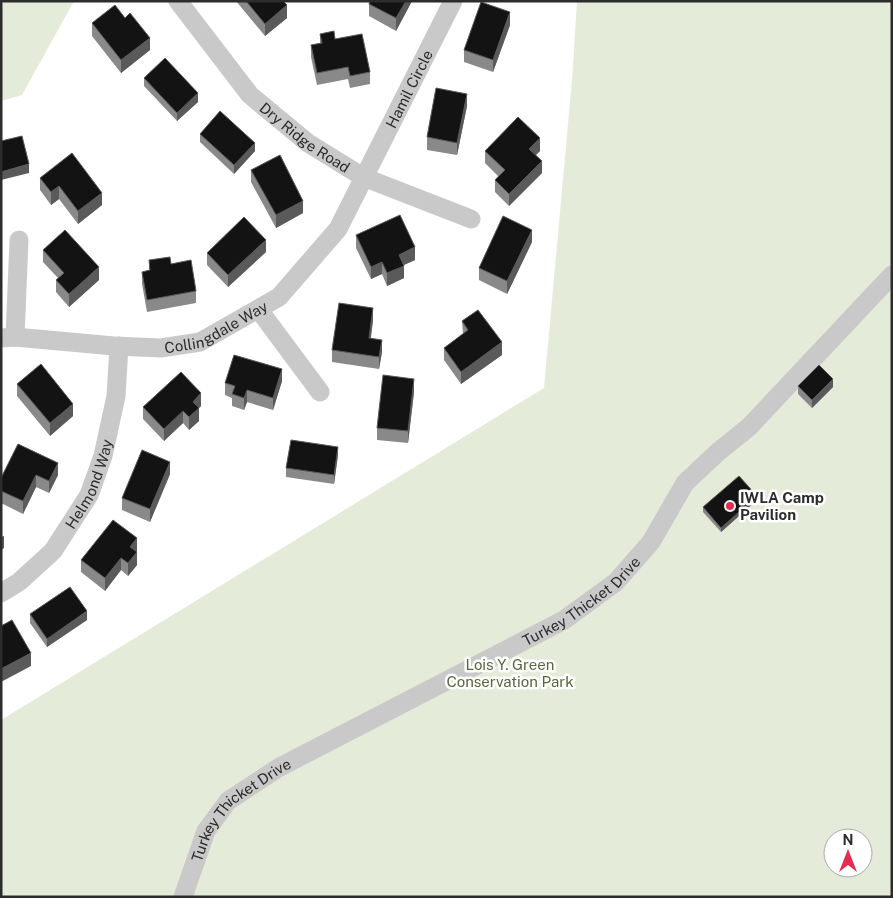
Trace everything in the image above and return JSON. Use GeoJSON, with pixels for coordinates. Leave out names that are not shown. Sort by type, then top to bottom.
{"type":"FeatureCollection","features":[{"type":"Feature","properties":{"kind":"street","name":"Dry Ridge Road"},"geometry":{"type":"LineString","coordinates":[[178,1],[250,95],[308,143],[363,177],[472,219]]}},
{"type":"Feature","properties":{"kind":"street","name":"Hamil Circle"},"geometry":{"type":"LineString","coordinates":[[363,177],[453,1]]}},
{"type":"Feature","properties":{"kind":"street","name":"Collingdale Way"},"geometry":{"type":"LineString","coordinates":[[8,338],[161,348],[200,342],[279,297],[338,229],[363,177]]}},
{"type":"Feature","properties":{"kind":"street"},"geometry":{"type":"LineString","coordinates":[[8,338],[19,240]]}},
{"type":"Feature","properties":{"kind":"street","name":"Turkey Thicket Drive"},"geometry":{"type":"LineString","coordinates":[[183,897],[206,831],[228,801],[278,768],[564,620],[616,582],[651,542],[685,483],[718,452],[749,427],[892,275]]}},
{"type":"Feature","properties":{"kind":"street"},"geometry":{"type":"LineString","coordinates":[[259,310],[320,392]]}},
{"type":"Feature","properties":{"kind":"street","name":"Helmond Way"},"geometry":{"type":"LineString","coordinates":[[1,593],[19,582],[53,551],[89,495],[103,456],[116,396],[120,346]]}},
{"type":"Feature","properties":{"kind":"green space"},"geometry":{"type":"Polygon","coordinates":[[[1,1],[74,1],[22,95],[1,101],[1,1]]]}},
{"type":"Feature","properties":{"kind":"green space","name":"Lois Y. Green Conservation Park"},"geometry":{"type":"Polygon","coordinates":[[[577,1],[892,1],[892,897],[1,897],[1,720],[544,388],[572,80],[577,1]]]}},
{"type":"Feature","properties":{"kind":"building"},"geometry":{"type":"Polygon","coordinates":[[[246,1],[283,1],[287,5],[265,24],[246,1]]]}},
{"type":"Feature","properties":{"kind":"building"},"geometry":{"type":"Polygon","coordinates":[[[370,1],[406,1],[396,18],[369,4],[370,1]]]}},
{"type":"Feature","properties":{"kind":"building"},"geometry":{"type":"Polygon","coordinates":[[[481,2],[510,12],[493,60],[464,50],[481,2]]]}},
{"type":"Feature","properties":{"kind":"building"},"geometry":{"type":"Polygon","coordinates":[[[115,5],[125,18],[130,13],[150,38],[121,60],[92,23],[115,5]]]}},
{"type":"Feature","properties":{"kind":"building"},"geometry":{"type":"Polygon","coordinates":[[[334,31],[335,39],[362,34],[370,72],[350,76],[348,67],[317,73],[311,45],[322,43],[320,34],[334,31]]]}},
{"type":"Feature","properties":{"kind":"building"},"geometry":{"type":"Polygon","coordinates":[[[165,58],[198,93],[177,113],[144,78],[165,58]]]}},
{"type":"Feature","properties":{"kind":"building"},"geometry":{"type":"Polygon","coordinates":[[[436,88],[467,94],[457,143],[427,137],[436,88]]]}},
{"type":"Feature","properties":{"kind":"building"},"geometry":{"type":"Polygon","coordinates":[[[220,111],[255,143],[234,165],[200,134],[220,111]]]}},
{"type":"Feature","properties":{"kind":"building"},"geometry":{"type":"Polygon","coordinates":[[[518,117],[540,138],[529,149],[542,161],[509,194],[495,180],[505,170],[485,151],[518,117]]]}},
{"type":"Feature","properties":{"kind":"building"},"geometry":{"type":"Polygon","coordinates":[[[22,136],[29,164],[1,172],[1,141],[22,136]]]}},
{"type":"Feature","properties":{"kind":"building"},"geometry":{"type":"Polygon","coordinates":[[[72,153],[102,193],[78,211],[59,186],[51,192],[40,178],[72,153]]]}},
{"type":"Feature","properties":{"kind":"building"},"geometry":{"type":"Polygon","coordinates":[[[280,155],[303,201],[276,215],[251,170],[280,155]]]}},
{"type":"Feature","properties":{"kind":"building"},"geometry":{"type":"Polygon","coordinates":[[[400,215],[415,247],[399,255],[404,266],[387,273],[382,262],[371,267],[356,235],[400,215]]]}},
{"type":"Feature","properties":{"kind":"building"},"geometry":{"type":"Polygon","coordinates":[[[503,216],[532,230],[507,281],[479,268],[503,216]]]}},
{"type":"Feature","properties":{"kind":"building"},"geometry":{"type":"Polygon","coordinates":[[[244,217],[266,240],[228,275],[207,253],[244,217]]]}},
{"type":"Feature","properties":{"kind":"building"},"geometry":{"type":"Polygon","coordinates":[[[65,230],[99,267],[69,294],[56,280],[64,273],[43,250],[65,230]]]}},
{"type":"Feature","properties":{"kind":"building"},"geometry":{"type":"Polygon","coordinates":[[[170,257],[171,264],[191,260],[196,291],[147,300],[142,272],[150,270],[149,260],[170,257]]]}},
{"type":"Feature","properties":{"kind":"building"},"geometry":{"type":"Polygon","coordinates":[[[339,303],[373,308],[369,338],[382,340],[379,357],[332,350],[339,303]]]}},
{"type":"Feature","properties":{"kind":"building"},"geometry":{"type":"Polygon","coordinates":[[[478,310],[502,342],[461,372],[444,348],[468,330],[462,321],[478,310]]]}},
{"type":"Feature","properties":{"kind":"building"},"geometry":{"type":"Polygon","coordinates":[[[234,355],[282,369],[273,398],[247,390],[244,398],[232,394],[235,386],[225,383],[234,355]]]}},
{"type":"Feature","properties":{"kind":"building"},"geometry":{"type":"Polygon","coordinates":[[[41,364],[73,404],[50,423],[17,384],[41,364]]]}},
{"type":"Feature","properties":{"kind":"building"},"geometry":{"type":"Polygon","coordinates":[[[819,365],[833,379],[812,400],[798,386],[819,365]]]}},
{"type":"Feature","properties":{"kind":"building"},"geometry":{"type":"Polygon","coordinates":[[[181,372],[201,393],[193,402],[199,408],[189,417],[183,411],[164,429],[143,407],[181,372]]]}},
{"type":"Feature","properties":{"kind":"building"},"geometry":{"type":"Polygon","coordinates":[[[383,375],[414,379],[408,431],[377,428],[383,375]]]}},
{"type":"Feature","properties":{"kind":"building"},"geometry":{"type":"Polygon","coordinates":[[[291,440],[338,447],[334,475],[286,468],[291,440]]]}},
{"type":"Feature","properties":{"kind":"building"},"geometry":{"type":"Polygon","coordinates":[[[18,444],[58,463],[49,481],[36,475],[23,501],[1,491],[1,478],[18,444]]]}},
{"type":"Feature","properties":{"kind":"building"},"geometry":{"type":"Polygon","coordinates":[[[142,450],[170,462],[150,509],[122,498],[142,450]]]}},
{"type":"Feature","properties":{"kind":"building","name":"IWLA Camp Pavilion"},"geometry":{"type":"Polygon","coordinates":[[[739,476],[757,496],[721,528],[703,507],[739,476]]]}},
{"type":"Feature","properties":{"kind":"building"},"geometry":{"type":"Polygon","coordinates":[[[113,520],[137,538],[130,547],[137,552],[128,563],[121,558],[105,578],[81,560],[113,520]]]}},
{"type":"Feature","properties":{"kind":"building"},"geometry":{"type":"Polygon","coordinates":[[[70,587],[87,611],[47,639],[30,614],[70,587]]]}},
{"type":"Feature","properties":{"kind":"building"},"geometry":{"type":"Polygon","coordinates":[[[12,620],[31,653],[1,669],[1,626],[12,620]]]}},
{"type":"Feature","properties":{"kind":"place","name":"IWLA Camp Pavilion"},"geometry":{"type":"Point","coordinates":[730,506]}}]}
